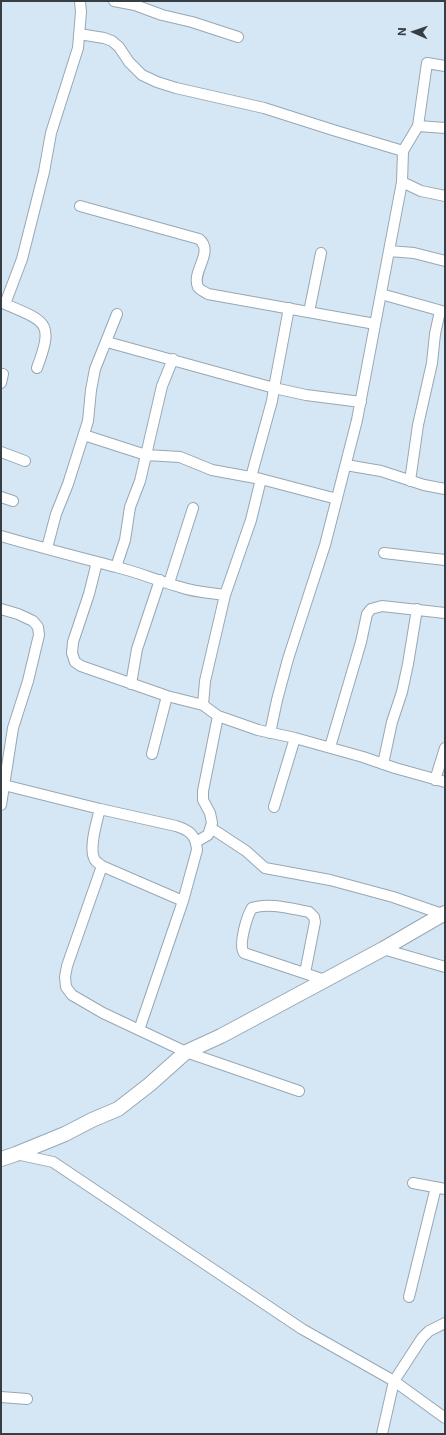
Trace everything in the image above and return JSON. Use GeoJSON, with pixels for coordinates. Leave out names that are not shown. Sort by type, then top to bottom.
{"type":"FeatureCollection","features":[{"type":"Feature","properties":{"kind":"street"},"geometry":{"type":"LineString","coordinates":[[37,368],[45,342],[46,330],[42,322],[3,303],[22,259],[44,172],[51,133],[78,48],[82,12],[80,1]]}},
{"type":"Feature","properties":{"kind":"street"},"geometry":{"type":"LineString","coordinates":[[114,1],[135,5],[238,37]]}},
{"type":"Feature","properties":{"kind":"street"},"geometry":{"type":"LineString","coordinates":[[79,34],[104,38],[112,41],[119,47],[129,62],[142,74],[157,82],[264,108],[403,151]]}},
{"type":"Feature","properties":{"kind":"street"},"geometry":{"type":"LineString","coordinates":[[270,733],[288,659],[325,545],[361,402],[402,182],[403,151],[418,126],[427,64],[445,66]]}},
{"type":"Feature","properties":{"kind":"street"},"geometry":{"type":"LineString","coordinates":[[418,126],[445,128]]}},
{"type":"Feature","properties":{"kind":"street"},"geometry":{"type":"LineString","coordinates":[[402,182],[422,190],[445,196]]}},
{"type":"Feature","properties":{"kind":"street"},"geometry":{"type":"LineString","coordinates":[[80,206],[199,239],[203,243],[205,249],[197,284],[199,288],[208,294],[375,324]]}},
{"type":"Feature","properties":{"kind":"street"},"geometry":{"type":"LineString","coordinates":[[389,251],[414,253],[445,261]]}},
{"type":"Feature","properties":{"kind":"street"},"geometry":{"type":"LineString","coordinates":[[308,312],[321,253]]}},
{"type":"Feature","properties":{"kind":"street"},"geometry":{"type":"LineString","coordinates":[[382,294],[443,312],[435,334],[432,363],[418,426],[410,481]]}},
{"type":"Feature","properties":{"kind":"street"},"geometry":{"type":"LineString","coordinates":[[203,705],[205,681],[225,596],[251,520],[256,478],[289,308]]}},
{"type":"Feature","properties":{"kind":"street"},"geometry":{"type":"LineString","coordinates":[[47,548],[56,514],[68,484],[88,421],[95,369],[117,314]]}},
{"type":"Feature","properties":{"kind":"street"},"geometry":{"type":"LineString","coordinates":[[107,342],[306,396],[361,402]]}},
{"type":"Feature","properties":{"kind":"street"},"geometry":{"type":"LineString","coordinates":[[116,567],[125,540],[130,508],[140,481],[162,386],[173,359]]}},
{"type":"Feature","properties":{"kind":"street"},"geometry":{"type":"LineString","coordinates":[[84,435],[146,454],[180,457],[212,470],[256,478],[337,499]]}},
{"type":"Feature","properties":{"kind":"street"},"geometry":{"type":"LineString","coordinates":[[1,452],[25,461]]}},
{"type":"Feature","properties":{"kind":"street"},"geometry":{"type":"LineString","coordinates":[[346,465],[381,471],[424,485],[445,489]]}},
{"type":"Feature","properties":{"kind":"street"},"geometry":{"type":"LineString","coordinates":[[1,497],[13,501]]}},
{"type":"Feature","properties":{"kind":"street"},"geometry":{"type":"LineString","coordinates":[[131,684],[137,649],[193,508]]}},
{"type":"Feature","properties":{"kind":"street"},"geometry":{"type":"LineString","coordinates":[[1,536],[116,567],[181,588],[225,596]]}},
{"type":"Feature","properties":{"kind":"street"},"geometry":{"type":"LineString","coordinates":[[384,553],[445,560]]}},
{"type":"Feature","properties":{"kind":"street"},"geometry":{"type":"LineString","coordinates":[[97,562],[89,594],[73,642],[72,653],[75,662],[81,666],[167,696],[203,705],[218,716],[258,730],[330,747],[440,781],[445,748]]}},
{"type":"Feature","properties":{"kind":"street"},"geometry":{"type":"LineString","coordinates":[[330,747],[361,642],[367,614],[375,607],[382,606],[445,613]]}},
{"type":"Feature","properties":{"kind":"street"},"geometry":{"type":"LineString","coordinates":[[1,609],[18,614],[33,621],[38,627],[39,635],[28,681],[13,728],[1,805]]}},
{"type":"Feature","properties":{"kind":"street"},"geometry":{"type":"LineString","coordinates":[[383,764],[392,722],[402,692],[417,609]]}},
{"type":"Feature","properties":{"kind":"street"},"geometry":{"type":"LineString","coordinates":[[152,754],[167,696]]}},
{"type":"Feature","properties":{"kind":"street"},"geometry":{"type":"LineString","coordinates":[[196,842],[208,835],[211,828],[210,814],[203,800],[203,791],[218,716]]}},
{"type":"Feature","properties":{"kind":"street"},"geometry":{"type":"LineString","coordinates":[[274,806],[295,738]]}},
{"type":"Feature","properties":{"kind":"street"},"geometry":{"type":"LineString","coordinates":[[4,785],[176,826],[186,829],[196,842],[197,850],[183,902],[139,1030]]}},
{"type":"Feature","properties":{"kind":"street"},"geometry":{"type":"LineString","coordinates":[[100,809],[93,843],[94,859],[102,866],[183,902]]}},
{"type":"Feature","properties":{"kind":"street"},"geometry":{"type":"LineString","coordinates":[[211,828],[246,851],[258,864],[265,868],[330,880],[393,896],[444,914]]}},
{"type":"Feature","properties":{"kind":"street"},"geometry":{"type":"LineString","coordinates":[[102,866],[67,966],[65,978],[66,987],[72,995],[103,1013],[186,1052],[299,1091]]}},
{"type":"Feature","properties":{"kind":"street"},"geometry":{"type":"LineString","coordinates":[[305,973],[315,922],[312,914],[309,912],[279,907],[258,906],[252,908],[246,922],[241,946],[244,953],[326,980]]}},
{"type":"Feature","properties":{"kind":"street"},"geometry":{"type":"LineString","coordinates":[[1,1159],[65,1134],[118,1109],[149,1085],[186,1052],[221,1036],[326,980],[356,962],[384,949],[444,914]]}},
{"type":"Feature","properties":{"kind":"street"},"geometry":{"type":"LineString","coordinates":[[384,949],[445,967]]}},
{"type":"Feature","properties":{"kind":"street"},"geometry":{"type":"LineString","coordinates":[[16,1154],[53,1162],[302,1329],[394,1381],[445,1418]]}},
{"type":"Feature","properties":{"kind":"street"},"geometry":{"type":"LineString","coordinates":[[409,1297],[440,1188],[413,1182]]}},
{"type":"Feature","properties":{"kind":"street"},"geometry":{"type":"LineString","coordinates":[[382,1434],[394,1381],[428,1331],[445,1323]]}},
{"type":"Feature","properties":{"kind":"street"},"geometry":{"type":"LineString","coordinates":[[1,1397],[27,1399]]}}]}
